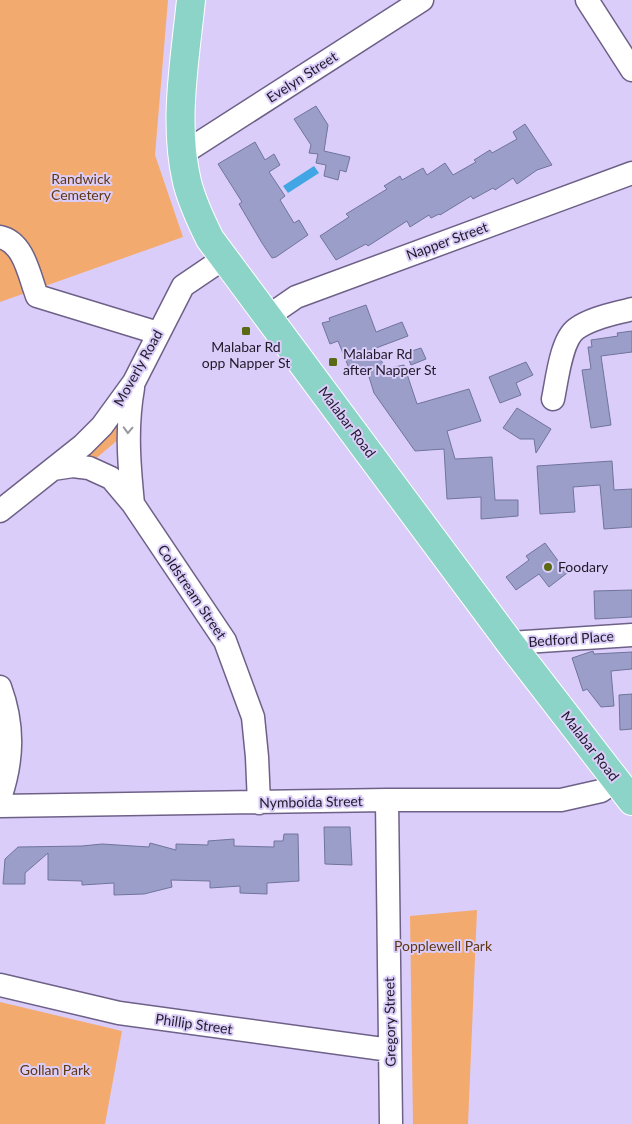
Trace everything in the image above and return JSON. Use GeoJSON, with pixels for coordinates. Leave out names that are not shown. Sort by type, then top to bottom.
{"type":"FeatureCollection","features":[{"type":"Feature","properties":{"kind":"main road","name":"Malabar Road"},"geometry":{"type":"LineString","coordinates":[[191,0],[181,118],[182,154],[193,201],[210,239],[510,643],[624,790]]}},
{"type":"Feature","properties":{"kind":"street","name":"Evelyn Street"},"geometry":{"type":"LineString","coordinates":[[182,154],[422,0]]}},
{"type":"Feature","properties":{"kind":"street"},"geometry":{"type":"LineString","coordinates":[[587,0],[632,69]]}},
{"type":"Feature","properties":{"kind":"street","name":"Napper Street"},"geometry":{"type":"LineString","coordinates":[[267,317],[296,296],[632,173]]}},
{"type":"Feature","properties":{"kind":"street"},"geometry":{"type":"LineString","coordinates":[[0,237],[12,241],[19,249],[37,296],[158,333]]}},
{"type":"Feature","properties":{"kind":"street","name":"Moverly Road"},"geometry":{"type":"LineString","coordinates":[[0,511],[53,469],[102,426],[134,382],[183,286],[223,259]]}},
{"type":"Feature","properties":{"kind":"street"},"geometry":{"type":"LineString","coordinates":[[553,399],[568,337],[576,329],[590,322],[632,309]]}},
{"type":"Feature","properties":{"kind":"street","name":"Coldstream Street"},"geometry":{"type":"LineString","coordinates":[[133,504],[128,434],[134,382]]}},
{"type":"Feature","properties":{"kind":"street","name":"Coldstream Street"},"geometry":{"type":"LineString","coordinates":[[53,469],[73,466],[89,468],[111,478],[133,504],[225,641],[253,717],[259,803]]}},
{"type":"Feature","properties":{"kind":"street","name":"Bedford Place"},"geometry":{"type":"LineString","coordinates":[[510,643],[632,635]]}},
{"type":"Feature","properties":{"kind":"street"},"geometry":{"type":"LineString","coordinates":[[0,687],[7,705],[12,745],[10,762],[0,798]]}},
{"type":"Feature","properties":{"kind":"street","name":"Nymboida Street"},"geometry":{"type":"LineString","coordinates":[[0,806],[387,800],[561,800],[601,791],[624,790]]}},
{"type":"Feature","properties":{"kind":"street","name":"Gregory Street"},"geometry":{"type":"LineString","coordinates":[[387,800],[391,1124]]}},
{"type":"Feature","properties":{"kind":"street","name":"Phillip Street"},"geometry":{"type":"LineString","coordinates":[[0,985],[120,1013],[390,1050]]}},
{"type":"Feature","properties":{"kind":"green space","name":"Randwick Cemetery"},"geometry":{"type":"Polygon","coordinates":[[[0,0],[168,0],[155,155],[183,237],[0,302],[0,0]]]}},
{"type":"Feature","properties":{"kind":"green space"},"geometry":{"type":"Polygon","coordinates":[[[122,409],[120,438],[93,461],[84,458],[122,409]]]}},
{"type":"Feature","properties":{"kind":"green space","name":"Popplewell Park"},"geometry":{"type":"Polygon","coordinates":[[[477,910],[468,1124],[413,1124],[410,916],[477,910]]]}},
{"type":"Feature","properties":{"kind":"green space","name":"Gollan Park"},"geometry":{"type":"Polygon","coordinates":[[[0,1002],[122,1031],[105,1124],[0,1124],[0,1002]]]}},
{"type":"Feature","properties":{"kind":"water"},"geometry":{"type":"Polygon","coordinates":[[[314,166],[319,173],[288,193],[283,186],[314,166]]]}},
{"type":"Feature","properties":{"kind":"building"},"geometry":{"type":"Polygon","coordinates":[[[316,106],[328,125],[324,151],[350,157],[346,172],[340,170],[338,180],[324,176],[326,165],[316,163],[318,154],[309,153],[311,145],[294,119],[316,106]]]}},
{"type":"Feature","properties":{"kind":"building"},"geometry":{"type":"Polygon","coordinates":[[[525,124],[552,165],[537,170],[517,184],[513,178],[495,190],[493,188],[473,199],[471,196],[440,215],[431,218],[429,215],[410,227],[407,221],[368,246],[366,244],[336,260],[320,236],[349,217],[346,214],[387,189],[384,186],[400,176],[402,180],[423,168],[427,175],[445,163],[453,175],[476,162],[474,160],[490,150],[492,153],[517,139],[513,132],[525,124]]]}},
{"type":"Feature","properties":{"kind":"building"},"geometry":{"type":"Polygon","coordinates":[[[255,142],[265,160],[274,154],[280,165],[269,172],[285,196],[280,200],[294,223],[299,220],[308,235],[272,258],[239,204],[242,202],[218,164],[255,142]]]}},
{"type":"Feature","properties":{"kind":"building"},"geometry":{"type":"Polygon","coordinates":[[[366,305],[376,332],[402,322],[408,336],[376,348],[385,369],[404,365],[417,404],[469,389],[481,421],[447,431],[455,459],[492,457],[495,500],[518,500],[518,516],[481,519],[481,497],[447,499],[444,449],[415,451],[374,393],[366,367],[351,373],[338,341],[330,344],[322,323],[330,321],[329,318],[366,305]]]}},
{"type":"Feature","properties":{"kind":"building"},"geometry":{"type":"Polygon","coordinates":[[[632,331],[632,352],[601,356],[611,425],[591,428],[582,370],[591,369],[588,347],[592,347],[591,340],[618,336],[617,333],[632,331]]]}},
{"type":"Feature","properties":{"kind":"building"},"geometry":{"type":"Polygon","coordinates":[[[421,348],[426,359],[411,365],[406,353],[421,348]]]}},
{"type":"Feature","properties":{"kind":"building"},"geometry":{"type":"Polygon","coordinates":[[[526,362],[533,375],[516,383],[521,395],[500,403],[489,377],[526,362]]]}},
{"type":"Feature","properties":{"kind":"building"},"geometry":{"type":"Polygon","coordinates":[[[517,408],[551,429],[536,453],[534,439],[520,439],[503,428],[517,408]]]}},
{"type":"Feature","properties":{"kind":"building"},"geometry":{"type":"Polygon","coordinates":[[[612,461],[614,490],[632,489],[632,527],[604,529],[600,485],[573,487],[575,512],[540,514],[537,466],[612,461]]]}},
{"type":"Feature","properties":{"kind":"building","name":"Foodary"},"geometry":{"type":"Polygon","coordinates":[[[545,543],[567,573],[549,587],[539,574],[516,590],[506,577],[529,560],[526,556],[545,543]]]}},
{"type":"Feature","properties":{"kind":"building"},"geometry":{"type":"Polygon","coordinates":[[[632,590],[632,617],[595,619],[594,591],[632,590]]]}},
{"type":"Feature","properties":{"kind":"building"},"geometry":{"type":"Polygon","coordinates":[[[593,651],[594,654],[632,652],[632,669],[611,671],[614,706],[601,707],[587,689],[583,691],[572,658],[593,651]]]}},
{"type":"Feature","properties":{"kind":"building"},"geometry":{"type":"Polygon","coordinates":[[[632,694],[632,729],[620,730],[619,695],[632,694]]]}},
{"type":"Feature","properties":{"kind":"building"},"geometry":{"type":"Polygon","coordinates":[[[324,827],[350,827],[352,865],[325,864],[324,827]]]}},
{"type":"Feature","properties":{"kind":"building"},"geometry":{"type":"Polygon","coordinates":[[[284,834],[298,834],[299,881],[267,883],[267,894],[240,893],[240,886],[210,888],[210,881],[171,880],[172,887],[144,894],[114,895],[114,883],[82,885],[82,881],[48,880],[48,853],[25,873],[25,884],[3,884],[5,859],[18,847],[102,844],[149,847],[150,843],[176,850],[176,844],[208,845],[208,841],[234,839],[234,846],[274,847],[274,841],[283,841],[284,834]]]}},
{"type":"Feature","properties":{"kind":"place","name":"Malabar Rd opp Napper St"},"geometry":{"type":"Point","coordinates":[246,331]}},
{"type":"Feature","properties":{"kind":"place","name":"Malabar Rd after Napper St"},"geometry":{"type":"Point","coordinates":[333,362]}},
{"type":"Feature","properties":{"kind":"place","name":"Foodary"},"geometry":{"type":"Point","coordinates":[548,567]}}]}
